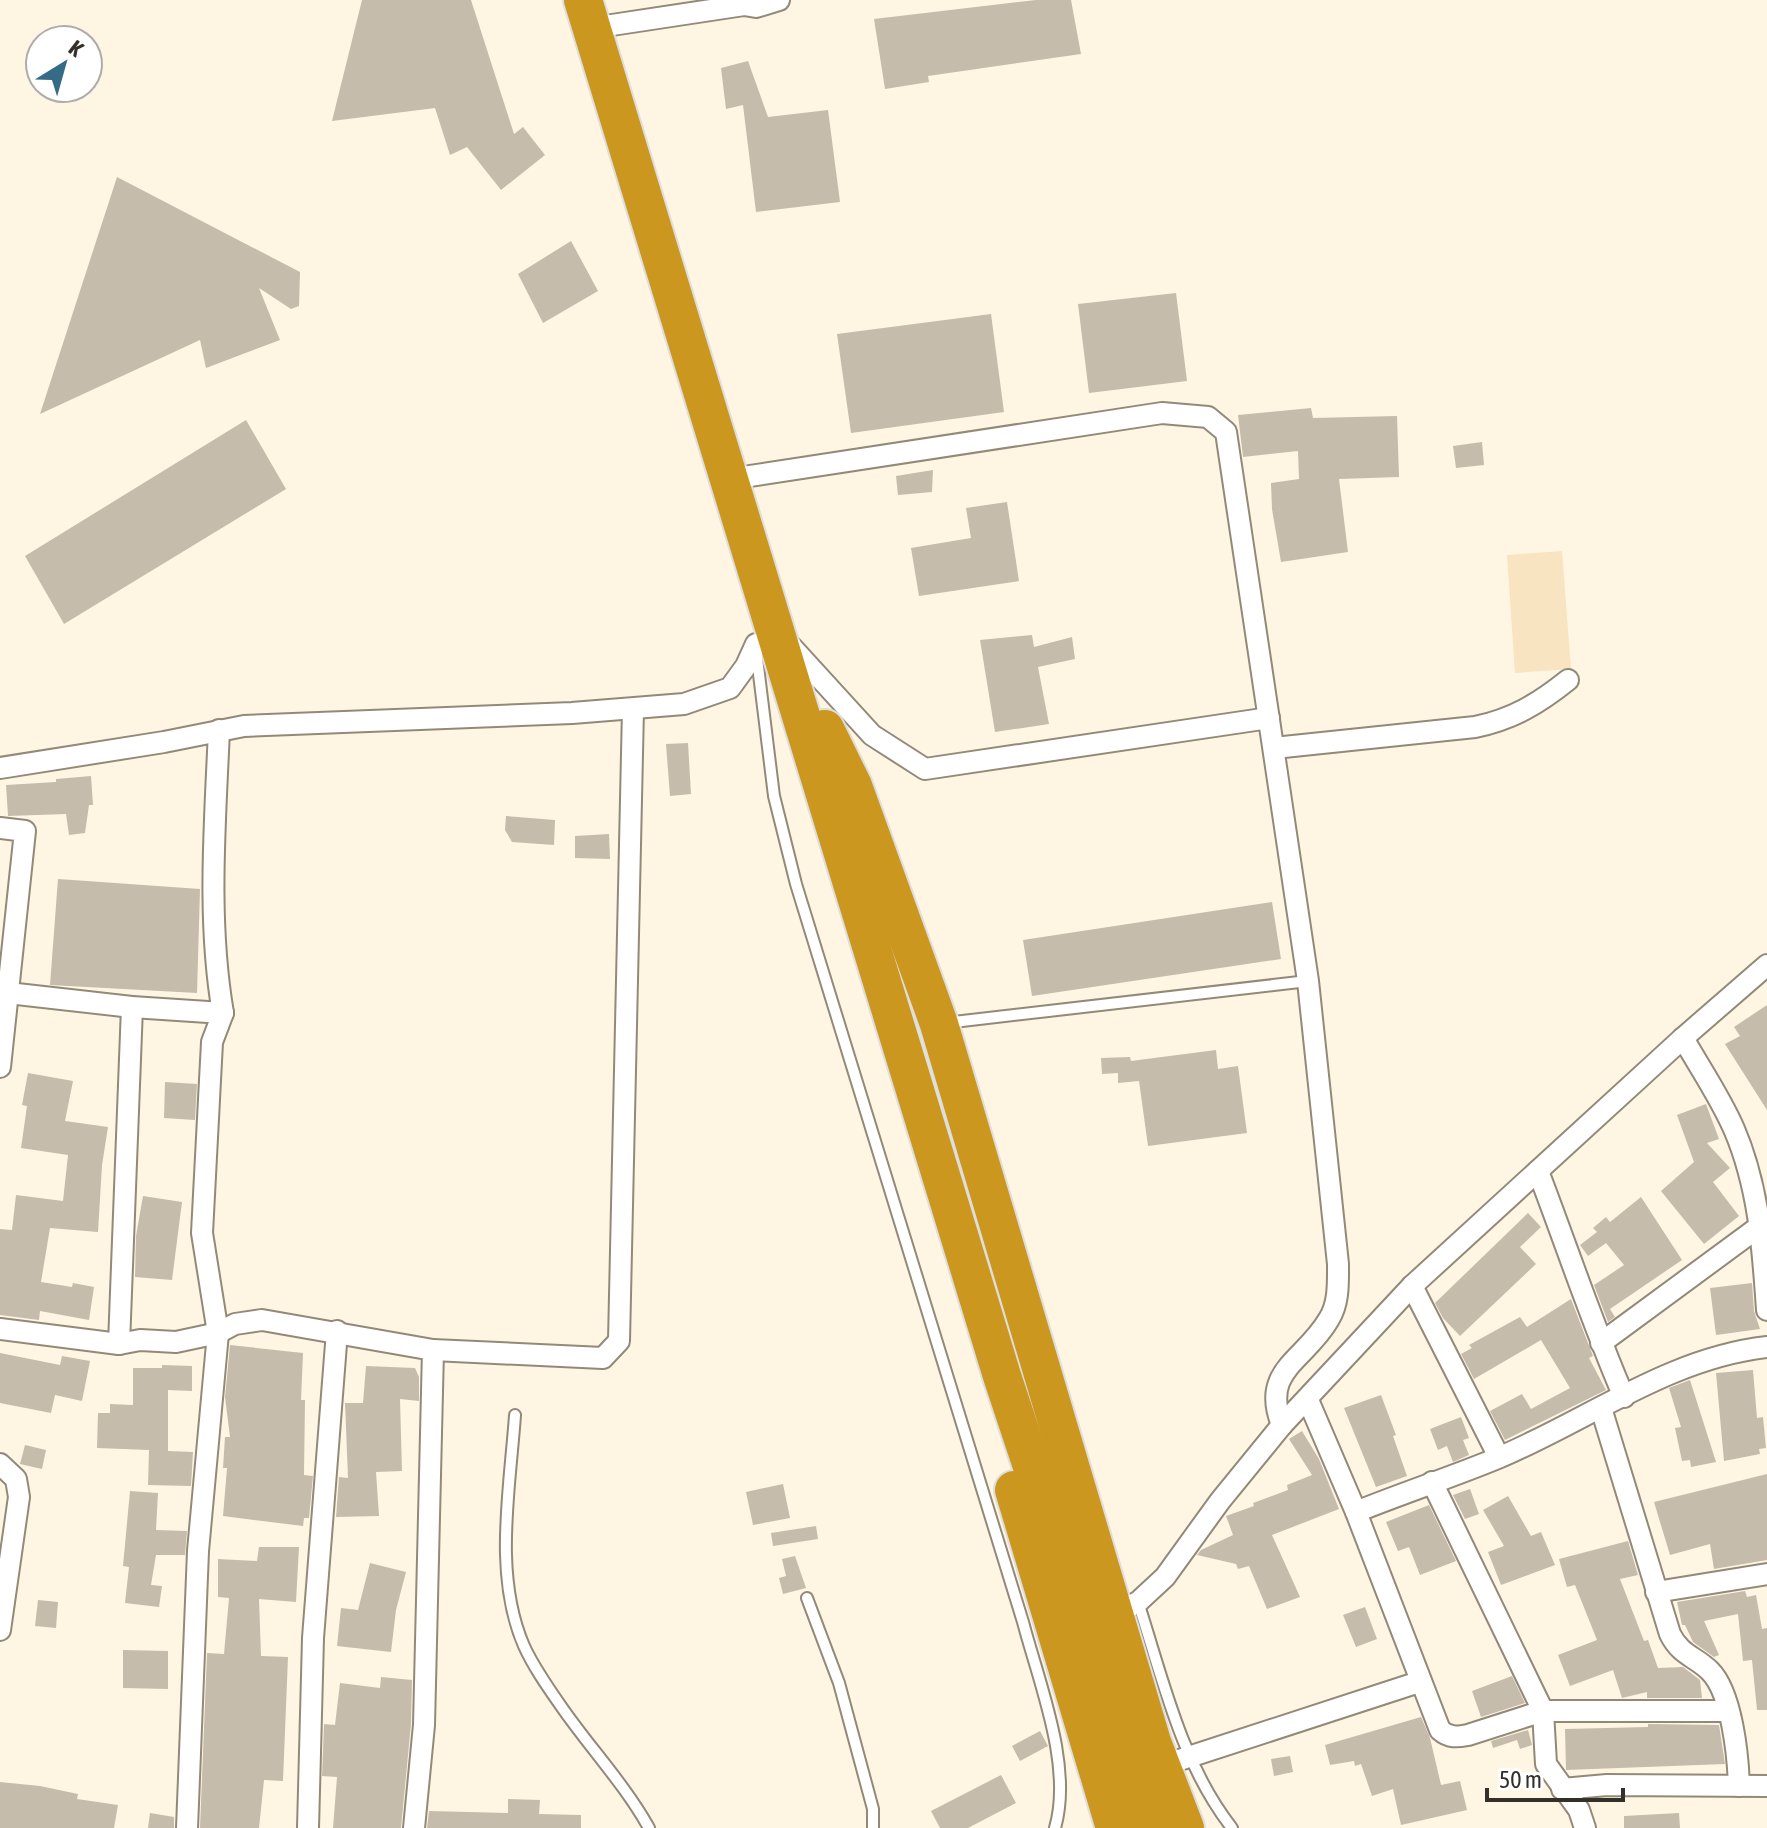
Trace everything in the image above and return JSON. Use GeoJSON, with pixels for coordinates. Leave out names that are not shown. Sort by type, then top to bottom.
{"type":"FeatureCollection","features":[{"type":"Feature","properties":{"kind":"highway"},"geometry":{"type":"LineString","coordinates":[[557,0],[766,638],[877,1002],[1115,1828]]}},
{"type":"Feature","properties":{"kind":"highway"},"geometry":{"type":"LineString","coordinates":[[587,14],[730,479],[766,638],[853,786],[939,1024],[1175,1761],[1185,1828]]}},
{"type":"Feature","properties":{"kind":"highway"},"geometry":{"type":"LineString","coordinates":[[877,1002],[1152,1828]]}},
{"type":"Feature","properties":{"kind":"street"},"geometry":{"type":"LineString","coordinates":[[587,14],[744,5],[756,7],[779,0]]}},
{"type":"Feature","properties":{"kind":"street"},"geometry":{"type":"LineString","coordinates":[[730,479],[1162,413],[1208,417],[1226,432],[1308,981],[1339,1286],[1330,1318],[1275,1389],[1274,1400],[1282,1425]]}},
{"type":"Feature","properties":{"kind":"street"},"geometry":{"type":"LineString","coordinates":[[0,768],[244,726],[633,709],[684,704],[730,688],[766,638],[872,735],[925,769],[1269,718]]}},
{"type":"Feature","properties":{"kind":"street"},"geometry":{"type":"LineString","coordinates":[[1274,748],[1488,725],[1527,711],[1568,680]]}},
{"type":"Feature","properties":{"kind":"street"},"geometry":{"type":"LineString","coordinates":[[0,1329],[119,1344],[140,1340],[176,1342],[218,1333],[235,1324],[262,1320],[433,1350],[603,1358],[619,1341],[633,709]]}},
{"type":"Feature","properties":{"kind":"street"},"geometry":{"type":"LineString","coordinates":[[187,1828],[198,1551],[218,1333],[202,1233],[212,1042],[223,1013],[217,982],[214,866],[219,730]]}},
{"type":"Feature","properties":{"kind":"street"},"geometry":{"type":"LineString","coordinates":[[0,828],[25,831],[0,1067]]}},
{"type":"Feature","properties":{"kind":"street"},"geometry":{"type":"LineString","coordinates":[[1126,1608],[1165,1577],[1220,1501],[1282,1425],[1412,1286],[1767,965]]}},
{"type":"Feature","properties":{"kind":"street"},"geometry":{"type":"LineString","coordinates":[[8,993],[132,1007],[223,1013]]}},
{"type":"Feature","properties":{"kind":"street"},"geometry":{"type":"LineString","coordinates":[[119,1344],[132,1007]]}},
{"type":"Feature","properties":{"kind":"street"},"geometry":{"type":"LineString","coordinates":[[1683,1038],[1734,1130],[1761,1214],[1767,1310]]}},
{"type":"Feature","properties":{"kind":"street"},"geometry":{"type":"LineString","coordinates":[[1538,1171],[1624,1397]]}},
{"type":"Feature","properties":{"kind":"street"},"geometry":{"type":"LineString","coordinates":[[1601,1343],[1761,1214]]}},
{"type":"Feature","properties":{"kind":"street"},"geometry":{"type":"LineString","coordinates":[[1412,1286],[1499,1457]]}},
{"type":"Feature","properties":{"kind":"street"},"geometry":{"type":"LineString","coordinates":[[308,1828],[313,1638],[337,1331]]}},
{"type":"Feature","properties":{"kind":"street"},"geometry":{"type":"LineString","coordinates":[[1356,1512],[1499,1457],[1659,1378],[1711,1357],[1767,1347]]}},
{"type":"Feature","properties":{"kind":"street"},"geometry":{"type":"LineString","coordinates":[[414,1828],[424,1725],[433,1350]]}},
{"type":"Feature","properties":{"kind":"street"},"geometry":{"type":"LineString","coordinates":[[1308,1400],[1356,1512],[1440,1730],[1450,1737],[1468,1735],[1543,1711],[1728,1711]]}},
{"type":"Feature","properties":{"kind":"street"},"geometry":{"type":"LineString","coordinates":[[1601,1408],[1656,1592],[1675,1644],[1713,1674],[1728,1711],[1737,1748],[1739,1786]]}},
{"type":"Feature","properties":{"kind":"street"},"geometry":{"type":"LineString","coordinates":[[0,1464],[16,1479],[19,1497],[0,1630]]}},
{"type":"Feature","properties":{"kind":"street"},"geometry":{"type":"LineString","coordinates":[[1432,1482],[1543,1711],[1546,1764],[1579,1810],[1585,1828]]}},
{"type":"Feature","properties":{"kind":"street"},"geometry":{"type":"LineString","coordinates":[[1656,1592],[1767,1574]]}},
{"type":"Feature","properties":{"kind":"street"},"geometry":{"type":"LineString","coordinates":[[1175,1761],[1419,1682]]}},
{"type":"Feature","properties":{"kind":"street"},"geometry":{"type":"LineString","coordinates":[[1562,1789],[1607,1785],[1767,1786]]}},
{"type":"Feature","properties":{"kind":"lane"},"geometry":{"type":"LineString","coordinates":[[766,638],[774,796],[796,884],[1023,1622],[1048,1716],[1060,1777],[1060,1803],[1055,1828]]}},
{"type":"Feature","properties":{"kind":"lane"},"geometry":{"type":"LineString","coordinates":[[939,1024],[1308,981]]}},
{"type":"Feature","properties":{"kind":"lane"},"geometry":{"type":"LineString","coordinates":[[515,1415],[507,1527],[507,1576],[513,1611],[524,1645],[564,1710],[623,1786],[649,1828]]}},
{"type":"Feature","properties":{"kind":"lane"},"geometry":{"type":"LineString","coordinates":[[807,1598],[839,1683],[873,1809],[873,1828]]}},
{"type":"Feature","properties":{"kind":"lane"},"geometry":{"type":"LineString","coordinates":[[1175,1761],[1207,1792],[1232,1828]]}},
{"type":"Feature","properties":{"kind":"shaded area"},"geometry":{"type":"Polygon","coordinates":[[[1562,551],[1571,669],[1515,673],[1507,555],[1562,551]]]}},
{"type":"Feature","properties":{"kind":"building"},"geometry":{"type":"Polygon","coordinates":[[[362,0],[471,0],[514,134],[523,127],[545,155],[501,190],[467,147],[450,155],[435,108],[332,121],[362,0]]]}},
{"type":"Feature","properties":{"kind":"building"},"geometry":{"type":"Polygon","coordinates":[[[1036,0],[1071,0],[1081,54],[928,76],[929,82],[885,89],[874,19],[1036,0]]]}},
{"type":"Feature","properties":{"kind":"building"},"geometry":{"type":"Polygon","coordinates":[[[748,61],[768,117],[828,110],[840,202],[756,212],[743,105],[726,109],[721,68],[748,61]]]}},
{"type":"Feature","properties":{"kind":"building"},"geometry":{"type":"Polygon","coordinates":[[[117,177],[300,272],[299,306],[291,309],[259,288],[280,340],[206,368],[200,340],[40,414],[117,177]]]}},
{"type":"Feature","properties":{"kind":"building"},"geometry":{"type":"Polygon","coordinates":[[[571,241],[598,291],[543,323],[518,274],[571,241]]]}},
{"type":"Feature","properties":{"kind":"building"},"geometry":{"type":"Polygon","coordinates":[[[1176,293],[1187,381],[1089,393],[1078,304],[1176,293]]]}},
{"type":"Feature","properties":{"kind":"building"},"geometry":{"type":"Polygon","coordinates":[[[991,314],[1004,412],[851,433],[837,334],[991,314]]]}},
{"type":"Feature","properties":{"kind":"building"},"geometry":{"type":"Polygon","coordinates":[[[1311,408],[1313,418],[1397,416],[1399,477],[1339,479],[1348,552],[1281,562],[1271,483],[1299,479],[1298,451],[1243,457],[1238,415],[1311,408]]]}},
{"type":"Feature","properties":{"kind":"building"},"geometry":{"type":"Polygon","coordinates":[[[246,420],[286,489],[64,624],[25,556],[246,420]]]}},
{"type":"Feature","properties":{"kind":"building"},"geometry":{"type":"Polygon","coordinates":[[[1482,442],[1484,465],[1456,468],[1453,446],[1482,442]]]}},
{"type":"Feature","properties":{"kind":"building"},"geometry":{"type":"Polygon","coordinates":[[[933,470],[932,492],[898,495],[896,476],[933,470]]]}},
{"type":"Feature","properties":{"kind":"building"},"geometry":{"type":"Polygon","coordinates":[[[1007,502],[1019,581],[919,596],[911,548],[971,538],[966,508],[1007,502]]]}},
{"type":"Feature","properties":{"kind":"building"},"geometry":{"type":"Polygon","coordinates":[[[1032,635],[1034,647],[1072,637],[1075,659],[1038,667],[1049,724],[995,732],[980,640],[1032,635]]]}},
{"type":"Feature","properties":{"kind":"building"},"geometry":{"type":"Polygon","coordinates":[[[688,743],[691,794],[670,796],[666,744],[688,743]]]}},
{"type":"Feature","properties":{"kind":"building"},"geometry":{"type":"Polygon","coordinates":[[[91,776],[93,805],[89,805],[85,833],[69,835],[66,814],[8,816],[6,785],[91,776]]]}},
{"type":"Feature","properties":{"kind":"building"},"geometry":{"type":"Polygon","coordinates":[[[506,816],[555,820],[554,845],[512,842],[505,830],[506,816]]]}},
{"type":"Feature","properties":{"kind":"building"},"geometry":{"type":"Polygon","coordinates":[[[609,834],[610,859],[575,858],[575,836],[609,834]]]}},
{"type":"Feature","properties":{"kind":"building"},"geometry":{"type":"Polygon","coordinates":[[[58,879],[200,889],[197,993],[50,985],[58,879]]]}},
{"type":"Feature","properties":{"kind":"building"},"geometry":{"type":"Polygon","coordinates":[[[1272,902],[1281,959],[1032,996],[1023,940],[1272,902]]]}},
{"type":"Feature","properties":{"kind":"building"},"geometry":{"type":"Polygon","coordinates":[[[1767,1005],[1767,1110],[1725,1044],[1740,1036],[1734,1027],[1767,1005]]]}},
{"type":"Feature","properties":{"kind":"building"},"geometry":{"type":"Polygon","coordinates":[[[1216,1050],[1218,1069],[1238,1066],[1247,1133],[1148,1146],[1139,1081],[1118,1083],[1118,1073],[1102,1074],[1101,1058],[1130,1057],[1131,1061],[1216,1050]]]}},
{"type":"Feature","properties":{"kind":"building"},"geometry":{"type":"Polygon","coordinates":[[[28,1073],[73,1081],[65,1121],[108,1127],[98,1232],[50,1228],[41,1282],[94,1287],[89,1320],[40,1311],[39,1320],[0,1315],[0,1229],[12,1230],[16,1195],[63,1201],[68,1155],[21,1148],[27,1106],[22,1105],[28,1073]]]}},
{"type":"Feature","properties":{"kind":"building"},"geometry":{"type":"Polygon","coordinates":[[[165,1082],[197,1084],[195,1120],[164,1118],[165,1082]]]}},
{"type":"Feature","properties":{"kind":"building"},"geometry":{"type":"Polygon","coordinates":[[[1706,1104],[1719,1139],[1707,1143],[1730,1168],[1713,1182],[1739,1216],[1704,1244],[1661,1191],[1694,1162],[1677,1115],[1706,1104]]]}},
{"type":"Feature","properties":{"kind":"building"},"geometry":{"type":"Polygon","coordinates":[[[143,1196],[182,1202],[172,1280],[135,1277],[136,1236],[143,1196]]]}},
{"type":"Feature","properties":{"kind":"building"},"geometry":{"type":"Polygon","coordinates":[[[1641,1197],[1682,1260],[1610,1309],[1615,1317],[1608,1322],[1594,1285],[1624,1265],[1606,1243],[1588,1256],[1580,1245],[1597,1232],[1593,1228],[1606,1217],[1610,1222],[1641,1197]]]}},
{"type":"Feature","properties":{"kind":"building"},"geometry":{"type":"Polygon","coordinates":[[[1528,1213],[1541,1227],[1520,1247],[1536,1264],[1460,1336],[1443,1318],[1435,1303],[1528,1213]]]}},
{"type":"Feature","properties":{"kind":"building"},"geometry":{"type":"Polygon","coordinates":[[[1752,1283],[1754,1311],[1760,1329],[1716,1335],[1710,1288],[1752,1283]]]}},
{"type":"Feature","properties":{"kind":"building"},"geometry":{"type":"Polygon","coordinates":[[[1571,1299],[1593,1356],[1589,1358],[1606,1390],[1505,1440],[1490,1411],[1522,1394],[1531,1409],[1570,1388],[1541,1340],[1474,1379],[1461,1354],[1472,1348],[1469,1345],[1520,1317],[1527,1327],[1571,1299]]]}},
{"type":"Feature","properties":{"kind":"building"},"geometry":{"type":"Polygon","coordinates":[[[230,1345],[303,1353],[304,1475],[313,1476],[309,1518],[304,1518],[303,1526],[223,1516],[227,1468],[223,1468],[225,1437],[230,1437],[225,1397],[230,1345]]]}},
{"type":"Feature","properties":{"kind":"building"},"geometry":{"type":"Polygon","coordinates":[[[0,1353],[60,1365],[62,1356],[90,1361],[82,1401],[55,1395],[51,1413],[0,1403],[0,1353]]]}},
{"type":"Feature","properties":{"kind":"building"},"geometry":{"type":"Polygon","coordinates":[[[162,1365],[192,1366],[192,1391],[168,1390],[168,1451],[193,1452],[191,1486],[148,1485],[149,1450],[97,1448],[98,1413],[110,1413],[110,1404],[133,1405],[133,1368],[162,1368],[162,1365]]]}},
{"type":"Feature","properties":{"kind":"building"},"geometry":{"type":"Polygon","coordinates":[[[366,1366],[415,1368],[419,1377],[419,1401],[400,1399],[402,1471],[376,1472],[379,1516],[336,1517],[339,1477],[348,1478],[345,1403],[363,1403],[366,1366]]]}},
{"type":"Feature","properties":{"kind":"building"},"geometry":{"type":"Polygon","coordinates":[[[1753,1370],[1757,1418],[1763,1417],[1766,1448],[1759,1449],[1760,1454],[1724,1461],[1716,1373],[1753,1370]]]}},
{"type":"Feature","properties":{"kind":"building"},"geometry":{"type":"Polygon","coordinates":[[[1690,1380],[1716,1462],[1691,1467],[1690,1460],[1682,1461],[1675,1428],[1681,1427],[1669,1388],[1690,1380]]]}},
{"type":"Feature","properties":{"kind":"building"},"geometry":{"type":"Polygon","coordinates":[[[1381,1395],[1407,1476],[1376,1487],[1344,1408],[1381,1395]]]}},
{"type":"Feature","properties":{"kind":"building"},"geometry":{"type":"Polygon","coordinates":[[[1461,1417],[1469,1438],[1463,1440],[1469,1455],[1453,1462],[1447,1446],[1438,1450],[1430,1429],[1461,1417]]]}},
{"type":"Feature","properties":{"kind":"building"},"geometry":{"type":"Polygon","coordinates":[[[1302,1431],[1319,1459],[1339,1509],[1272,1535],[1300,1597],[1267,1609],[1249,1566],[1238,1569],[1236,1564],[1197,1555],[1201,1550],[1233,1535],[1226,1516],[1288,1490],[1287,1485],[1312,1475],[1289,1439],[1302,1431]]]}},
{"type":"Feature","properties":{"kind":"building"},"geometry":{"type":"Polygon","coordinates":[[[25,1445],[46,1450],[42,1469],[20,1464],[25,1445]]]}},
{"type":"Feature","properties":{"kind":"building"},"geometry":{"type":"Polygon","coordinates":[[[1767,1474],[1767,1560],[1714,1569],[1710,1544],[1670,1555],[1654,1502],[1767,1474]]]}},
{"type":"Feature","properties":{"kind":"building"},"geometry":{"type":"Polygon","coordinates":[[[783,1484],[790,1518],[753,1525],[746,1492],[783,1484]]]}},
{"type":"Feature","properties":{"kind":"building"},"geometry":{"type":"Polygon","coordinates":[[[1470,1489],[1479,1514],[1465,1519],[1453,1495],[1470,1489]]]}},
{"type":"Feature","properties":{"kind":"building"},"geometry":{"type":"Polygon","coordinates":[[[130,1491],[158,1493],[156,1530],[187,1531],[185,1555],[156,1555],[151,1585],[162,1586],[159,1607],[125,1603],[129,1567],[123,1566],[130,1491]]]}},
{"type":"Feature","properties":{"kind":"building"},"geometry":{"type":"Polygon","coordinates":[[[1508,1496],[1531,1536],[1541,1532],[1555,1565],[1501,1585],[1488,1552],[1504,1546],[1483,1510],[1508,1496]]]}},
{"type":"Feature","properties":{"kind":"building"},"geometry":{"type":"Polygon","coordinates":[[[1429,1505],[1456,1561],[1420,1575],[1409,1547],[1398,1551],[1386,1522],[1429,1505]]]}},
{"type":"Feature","properties":{"kind":"building"},"geometry":{"type":"Polygon","coordinates":[[[816,1526],[818,1539],[773,1546],[771,1533],[816,1526]]]}},
{"type":"Feature","properties":{"kind":"building"},"geometry":{"type":"Polygon","coordinates":[[[1628,1541],[1638,1575],[1620,1579],[1644,1641],[1648,1640],[1658,1668],[1683,1667],[1700,1680],[1702,1698],[1647,1698],[1647,1692],[1622,1698],[1613,1670],[1570,1686],[1558,1655],[1597,1640],[1575,1585],[1567,1587],[1559,1559],[1628,1541]]]}},
{"type":"Feature","properties":{"kind":"building"},"geometry":{"type":"Polygon","coordinates":[[[259,1547],[299,1547],[296,1602],[259,1599],[261,1656],[288,1657],[283,1781],[264,1780],[259,1828],[200,1828],[207,1653],[224,1654],[229,1598],[218,1597],[218,1559],[257,1561],[259,1547]]]}},
{"type":"Feature","properties":{"kind":"building"},"geometry":{"type":"Polygon","coordinates":[[[795,1556],[806,1588],[783,1594],[779,1578],[786,1576],[782,1559],[795,1556]]]}},
{"type":"Feature","properties":{"kind":"building"},"geometry":{"type":"Polygon","coordinates":[[[370,1563],[406,1572],[396,1610],[391,1652],[337,1646],[341,1608],[358,1610],[370,1563]]]}},
{"type":"Feature","properties":{"kind":"building"},"geometry":{"type":"Polygon","coordinates":[[[1745,1591],[1747,1597],[1756,1595],[1762,1629],[1767,1628],[1767,1710],[1757,1710],[1752,1660],[1743,1661],[1738,1614],[1704,1621],[1719,1655],[1714,1657],[1693,1642],[1685,1625],[1682,1625],[1677,1602],[1745,1591]]]}},
{"type":"Feature","properties":{"kind":"building"},"geometry":{"type":"Polygon","coordinates":[[[38,1600],[58,1602],[56,1628],[35,1626],[38,1600]]]}},
{"type":"Feature","properties":{"kind":"building"},"geometry":{"type":"Polygon","coordinates":[[[1365,1607],[1377,1639],[1356,1647],[1343,1615],[1365,1607]]]}},
{"type":"Feature","properties":{"kind":"building"},"geometry":{"type":"Polygon","coordinates":[[[123,1650],[168,1651],[168,1689],[123,1688],[123,1650]]]}},
{"type":"Feature","properties":{"kind":"building"},"geometry":{"type":"Polygon","coordinates":[[[1512,1676],[1525,1703],[1481,1717],[1472,1691],[1512,1676]]]}},
{"type":"Feature","properties":{"kind":"building"},"geometry":{"type":"Polygon","coordinates":[[[381,1677],[412,1680],[401,1828],[333,1828],[337,1777],[322,1776],[324,1724],[335,1725],[340,1683],[380,1688],[381,1677]]]}},
{"type":"Feature","properties":{"kind":"building"},"geometry":{"type":"Polygon","coordinates":[[[1421,1717],[1430,1738],[1441,1785],[1460,1781],[1467,1810],[1401,1825],[1393,1789],[1372,1796],[1361,1764],[1355,1766],[1354,1761],[1330,1765],[1325,1745],[1421,1717]]]}},
{"type":"Feature","properties":{"kind":"building"},"geometry":{"type":"Polygon","coordinates":[[[1648,1724],[1719,1725],[1725,1764],[1566,1770],[1565,1729],[1648,1727],[1648,1724]]]}},
{"type":"Feature","properties":{"kind":"building"},"geometry":{"type":"Polygon","coordinates":[[[1528,1730],[1532,1745],[1520,1749],[1517,1740],[1493,1748],[1491,1741],[1528,1730]]]}},
{"type":"Feature","properties":{"kind":"building"},"geometry":{"type":"Polygon","coordinates":[[[1040,1731],[1048,1746],[1020,1761],[1012,1746],[1040,1731]]]}},
{"type":"Feature","properties":{"kind":"building"},"geometry":{"type":"Polygon","coordinates":[[[1290,1756],[1293,1772],[1274,1776],[1271,1759],[1290,1756]]]}},
{"type":"Feature","properties":{"kind":"building"},"geometry":{"type":"Polygon","coordinates":[[[1001,1775],[1016,1803],[968,1828],[940,1828],[931,1811],[1001,1775]]]}},
{"type":"Feature","properties":{"kind":"building"},"geometry":{"type":"Polygon","coordinates":[[[0,1782],[40,1786],[78,1794],[77,1799],[118,1805],[114,1828],[0,1828],[0,1782]]]}},
{"type":"Feature","properties":{"kind":"building"},"geometry":{"type":"Polygon","coordinates":[[[508,1799],[540,1800],[539,1814],[581,1815],[581,1828],[427,1828],[429,1811],[508,1813],[508,1799]]]}},
{"type":"Feature","properties":{"kind":"building"},"geometry":{"type":"Polygon","coordinates":[[[150,1813],[174,1817],[174,1828],[148,1828],[150,1813]]]}},
{"type":"Feature","properties":{"kind":"building"},"geometry":{"type":"Polygon","coordinates":[[[1679,1813],[1680,1828],[1624,1828],[1624,1816],[1679,1813]]]}}]}
